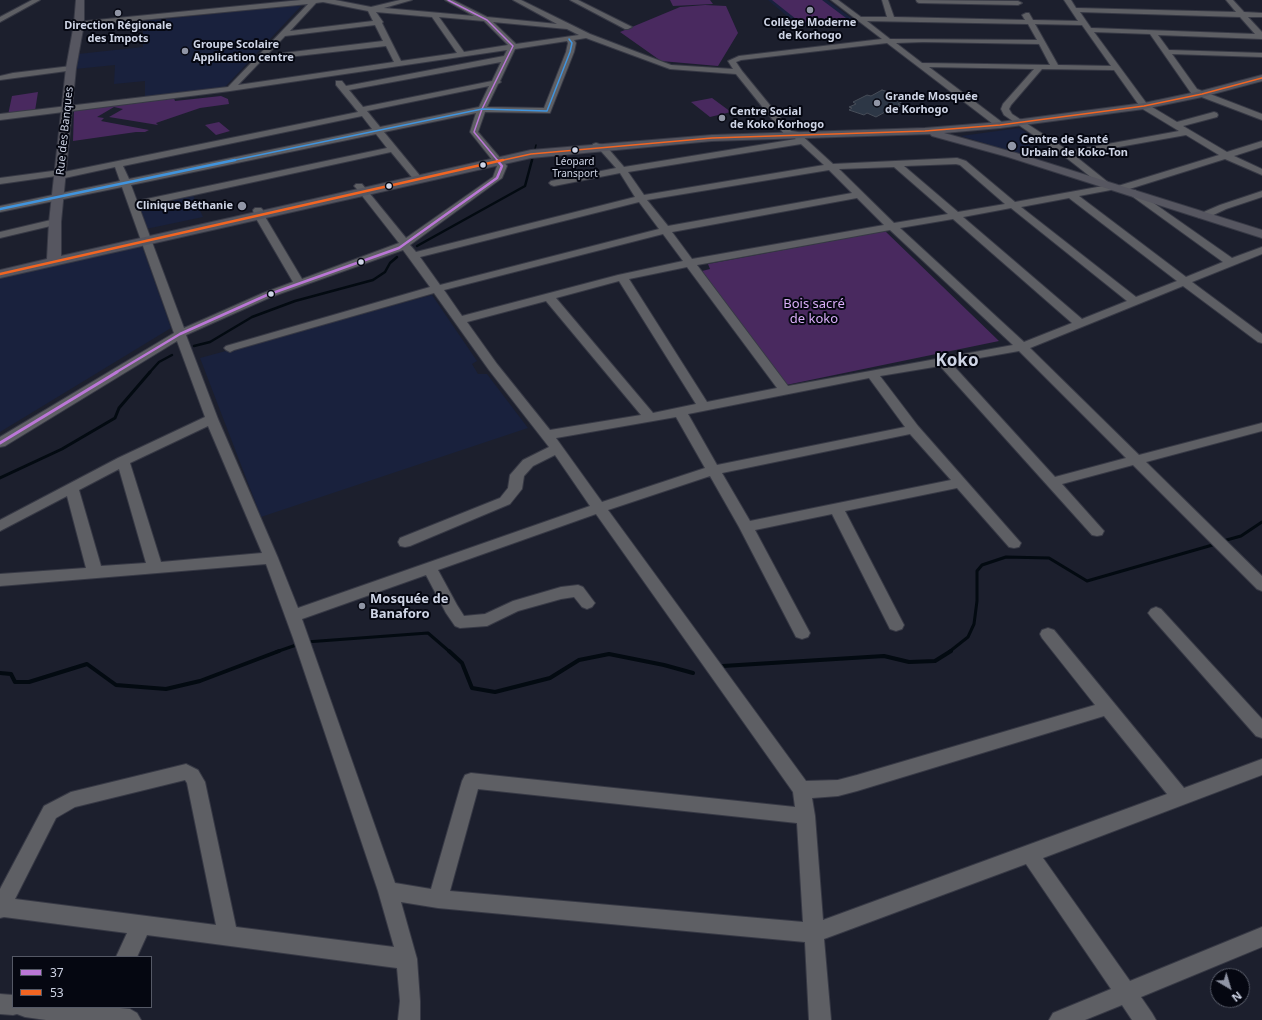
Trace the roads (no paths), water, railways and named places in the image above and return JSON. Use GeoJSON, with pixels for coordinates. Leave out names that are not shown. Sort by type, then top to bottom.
{"type":"FeatureCollection","features":[{"type":"Feature","properties":{"kind":"main road","name":"Rue des Banques"},"geometry":{"type":"LineString","coordinates":[[54,259],[54,222],[68,108],[71,68],[79,24],[80,0]]}},
{"type":"Feature","properties":{"kind":"main road"},"geometry":{"type":"LineString","coordinates":[[1198,92],[1262,74]]}},
{"type":"Feature","properties":{"kind":"main road"},"geometry":{"type":"LineString","coordinates":[[0,274],[54,259],[524,152],[712,138],[920,130],[998,123],[1142,104],[1262,78]]}},
{"type":"Feature","properties":{"kind":"main road"},"geometry":{"type":"LineString","coordinates":[[920,130],[1012,155],[1262,234]]}},
{"type":"Feature","properties":{"kind":"main road"},"geometry":{"type":"LineString","coordinates":[[496,159],[537,152]]}},
{"type":"Feature","properties":{"kind":"main road"},"geometry":{"type":"LineString","coordinates":[[0,268],[54,259]]}},
{"type":"Feature","properties":{"kind":"street"},"geometry":{"type":"LineString","coordinates":[[230,89],[283,34],[320,0]]}},
{"type":"Feature","properties":{"kind":"street"},"geometry":{"type":"LineString","coordinates":[[79,24],[320,0],[372,9],[571,27]]}},
{"type":"Feature","properties":{"kind":"street"},"geometry":{"type":"LineString","coordinates":[[372,9],[409,0]]}},
{"type":"Feature","properties":{"kind":"street"},"geometry":{"type":"LineString","coordinates":[[448,0],[487,20],[513,46]]}},
{"type":"Feature","properties":{"kind":"street"},"geometry":{"type":"LineString","coordinates":[[516,0],[587,36],[670,67],[738,72]]}},
{"type":"Feature","properties":{"kind":"street"},"geometry":{"type":"LineString","coordinates":[[573,0],[628,27]]}},
{"type":"Feature","properties":{"kind":"street"},"geometry":{"type":"LineString","coordinates":[[834,0],[998,123]]}},
{"type":"Feature","properties":{"kind":"street"},"geometry":{"type":"LineString","coordinates":[[885,0],[891,19]]}},
{"type":"Feature","properties":{"kind":"street"},"geometry":{"type":"LineString","coordinates":[[1067,0],[1142,104],[1227,156],[1262,172]]}},
{"type":"Feature","properties":{"kind":"street"},"geometry":{"type":"LineString","coordinates":[[1229,0],[1262,36]]}},
{"type":"Feature","properties":{"kind":"street"},"geometry":{"type":"LineString","coordinates":[[0,20],[33,1]]}},
{"type":"Feature","properties":{"kind":"street"},"geometry":{"type":"LineString","coordinates":[[860,19],[891,19],[921,8],[968,1],[1017,2],[1030,21],[1055,67]]}},
{"type":"Feature","properties":{"kind":"street"},"geometry":{"type":"LineString","coordinates":[[921,8],[1030,21],[1085,23]]}},
{"type":"Feature","properties":{"kind":"street"},"geometry":{"type":"LineString","coordinates":[[372,9],[398,63]]}},
{"type":"Feature","properties":{"kind":"street"},"geometry":{"type":"LineString","coordinates":[[1075,10],[1262,15]]}},
{"type":"Feature","properties":{"kind":"street"},"geometry":{"type":"LineString","coordinates":[[434,15],[462,54]]}},
{"type":"Feature","properties":{"kind":"street"},"geometry":{"type":"LineString","coordinates":[[283,34],[379,22]]}},
{"type":"Feature","properties":{"kind":"street"},"geometry":{"type":"LineString","coordinates":[[1090,30],[1262,36]]}},
{"type":"Feature","properties":{"kind":"street"},"geometry":{"type":"LineString","coordinates":[[1153,33],[1198,92],[1262,117]]}},
{"type":"Feature","properties":{"kind":"street"},"geometry":{"type":"LineString","coordinates":[[0,117],[230,89],[587,36]]}},
{"type":"Feature","properties":{"kind":"street"},"geometry":{"type":"LineString","coordinates":[[0,209],[482,109],[547,110],[570,52],[572,43],[569,39]]}},
{"type":"Feature","properties":{"kind":"street"},"geometry":{"type":"LineString","coordinates":[[1042,42],[923,40],[888,41],[739,58],[732,61],[738,72],[795,136],[831,166],[892,227],[1022,347],[1262,585]]}},
{"type":"Feature","properties":{"kind":"street"},"geometry":{"type":"LineString","coordinates":[[260,58],[388,43]]}},
{"type":"Feature","properties":{"kind":"street"},"geometry":{"type":"LineString","coordinates":[[408,250],[444,217],[497,178],[502,166],[474,132],[482,109],[513,46]]}},
{"type":"Feature","properties":{"kind":"street"},"geometry":{"type":"LineString","coordinates":[[1168,52],[1262,55]]}},
{"type":"Feature","properties":{"kind":"street"},"geometry":{"type":"LineString","coordinates":[[344,89],[508,58]]}},
{"type":"Feature","properties":{"kind":"street"},"geometry":{"type":"LineString","coordinates":[[920,65],[1115,68]]}},
{"type":"Feature","properties":{"kind":"street"},"geometry":{"type":"LineString","coordinates":[[1040,67],[1007,104],[1005,109],[1008,115],[1112,186]]}},
{"type":"Feature","properties":{"kind":"street"},"geometry":{"type":"LineString","coordinates":[[0,78],[71,68]]}},
{"type":"Feature","properties":{"kind":"street"},"geometry":{"type":"LineString","coordinates":[[331,74],[415,177]]}},
{"type":"Feature","properties":{"kind":"street"},"geometry":{"type":"LineString","coordinates":[[134,205],[179,173],[327,142],[362,111],[496,82]]}},
{"type":"Feature","properties":{"kind":"street"},"geometry":{"type":"LineString","coordinates":[[1177,125],[1214,115]]}},
{"type":"Feature","properties":{"kind":"street"},"geometry":{"type":"LineString","coordinates":[[1067,154],[1188,132]]}},
{"type":"Feature","properties":{"kind":"street"},"geometry":{"type":"LineString","coordinates":[[554,183],[795,136]]}},
{"type":"Feature","properties":{"kind":"street"},"geometry":{"type":"LineString","coordinates":[[0,181],[60,174],[118,164],[179,173],[327,142],[393,149]]}},
{"type":"Feature","properties":{"kind":"street"},"geometry":{"type":"LineString","coordinates":[[460,320],[622,277],[690,263],[1071,195],[1112,186],[1227,156],[1262,144]]}},
{"type":"Feature","properties":{"kind":"street"},"geometry":{"type":"LineString","coordinates":[[600,147],[622,170],[641,198],[785,390]]}},
{"type":"Feature","properties":{"kind":"street"},"geometry":{"type":"LineString","coordinates":[[0,443],[180,334],[267,295],[399,248],[408,250],[641,198],[831,166],[957,160],[963,163],[1013,205],[1135,302]]}},
{"type":"Feature","properties":{"kind":"street"},"geometry":{"type":"LineString","coordinates":[[896,163],[1081,324]]}},
{"type":"Feature","properties":{"kind":"street"},"geometry":{"type":"LineString","coordinates":[[118,164],[212,419],[271,558],[303,644],[388,891],[407,959],[410,1001],[408,1020]]}},
{"type":"Feature","properties":{"kind":"street"},"geometry":{"type":"LineString","coordinates":[[361,189],[460,320],[493,367],[557,449],[801,789],[806,816],[820,1020]]}},
{"type":"Feature","properties":{"kind":"street"},"geometry":{"type":"LineString","coordinates":[[1132,192],[1232,262]]}},
{"type":"Feature","properties":{"kind":"street"},"geometry":{"type":"LineString","coordinates":[[1203,216],[1223,207],[1262,194]]}},
{"type":"Feature","properties":{"kind":"street"},"geometry":{"type":"LineString","coordinates":[[230,348],[436,289],[665,230],[860,195]]}},
{"type":"Feature","properties":{"kind":"street"},"geometry":{"type":"LineString","coordinates":[[1071,195],[1262,340]]}},
{"type":"Feature","properties":{"kind":"street"},"geometry":{"type":"LineString","coordinates":[[258,213],[298,284]]}},
{"type":"Feature","properties":{"kind":"street"},"geometry":{"type":"LineString","coordinates":[[0,235],[54,222]]}},
{"type":"Feature","properties":{"kind":"street"},"geometry":{"type":"LineString","coordinates":[[547,436],[650,418],[785,390],[1022,347],[1262,250]]}},
{"type":"Feature","properties":{"kind":"street"},"geometry":{"type":"LineString","coordinates":[[622,277],[704,407]]}},
{"type":"Feature","properties":{"kind":"street"},"geometry":{"type":"LineString","coordinates":[[548,296],[650,418]]}},
{"type":"Feature","properties":{"kind":"street"},"geometry":{"type":"LineString","coordinates":[[943,362],[1054,482],[1097,531]]}},
{"type":"Feature","properties":{"kind":"street"},"geometry":{"type":"LineString","coordinates":[[872,374],[913,429],[959,483],[1014,543]]}},
{"type":"Feature","properties":{"kind":"street"},"geometry":{"type":"LineString","coordinates":[[680,412],[746,527],[802,633]]}},
{"type":"Feature","properties":{"kind":"street"},"geometry":{"type":"LineString","coordinates":[[0,526],[123,461],[212,419]]}},
{"type":"Feature","properties":{"kind":"street"},"geometry":{"type":"LineString","coordinates":[[1054,482],[1262,427]]}},
{"type":"Feature","properties":{"kind":"street"},"geometry":{"type":"LineString","coordinates":[[292,616],[599,508],[713,470],[913,429]]}},
{"type":"Feature","properties":{"kind":"street"},"geometry":{"type":"LineString","coordinates":[[405,542],[505,501],[515,489],[517,475],[528,463],[557,449]]}},
{"type":"Feature","properties":{"kind":"street"},"geometry":{"type":"LineString","coordinates":[[123,461],[155,567]]}},
{"type":"Feature","properties":{"kind":"street"},"geometry":{"type":"LineString","coordinates":[[746,527],[959,483]]}},
{"type":"Feature","properties":{"kind":"street"},"geometry":{"type":"LineString","coordinates":[[72,488],[95,572]]}},
{"type":"Feature","properties":{"kind":"street"},"geometry":{"type":"LineString","coordinates":[[836,508],[896,625]]}},
{"type":"Feature","properties":{"kind":"street"},"geometry":{"type":"LineString","coordinates":[[0,580],[271,558]]}},
{"type":"Feature","properties":{"kind":"street"},"geometry":{"type":"LineString","coordinates":[[429,567],[451,610],[460,622],[486,620],[513,607],[560,593],[578,591],[587,603]]}},
{"type":"Feature","properties":{"kind":"street"},"geometry":{"type":"LineString","coordinates":[[1156,613],[1262,732]]}},
{"type":"Feature","properties":{"kind":"street"},"geometry":{"type":"LineString","coordinates":[[1048,634],[1180,797]]}},
{"type":"Feature","properties":{"kind":"street"},"geometry":{"type":"LineString","coordinates":[[801,789],[830,789],[857,783],[1108,708]]}},
{"type":"Feature","properties":{"kind":"street"},"geometry":{"type":"LineString","coordinates":[[388,891],[438,899],[814,933],[1262,767]]}},
{"type":"Feature","properties":{"kind":"street"},"geometry":{"type":"LineString","coordinates":[[228,936],[196,782],[192,774],[186,772],[71,800],[50,812],[0,908],[407,959]]}},
{"type":"Feature","properties":{"kind":"street"},"geometry":{"type":"LineString","coordinates":[[438,899],[471,781],[806,816]]}},
{"type":"Feature","properties":{"kind":"street"},"geometry":{"type":"LineString","coordinates":[[1030,854],[1144,1020]]}},
{"type":"Feature","properties":{"kind":"street"},"geometry":{"type":"LineString","coordinates":[[126,956],[141,926]]}},
{"type":"Feature","properties":{"kind":"street"},"geometry":{"type":"LineString","coordinates":[[1060,1020],[1262,937]]}},
{"type":"Feature","properties":{"kind":"street"},"geometry":{"type":"LineString","coordinates":[[0,1004],[12,1006]]}},
{"type":"Feature","properties":{"kind":"street"},"geometry":{"type":"LineString","coordinates":[[33,1008],[130,1020]]}},
{"type":"Feature","properties":{"kind":"waterway"},"geometry":{"type":"LineString","coordinates":[[532,161],[536,145]]}},
{"type":"Feature","properties":{"kind":"waterway"},"geometry":{"type":"LineString","coordinates":[[417,246],[525,186],[532,160]]}},
{"type":"Feature","properties":{"kind":"waterway"},"geometry":{"type":"LineString","coordinates":[[194,346],[210,342],[252,317],[295,301],[373,280],[385,272],[390,263],[397,257]]}},
{"type":"Feature","properties":{"kind":"waterway"},"geometry":{"type":"LineString","coordinates":[[149,373],[159,362],[172,355]]}},
{"type":"Feature","properties":{"kind":"waterway"},"geometry":{"type":"LineString","coordinates":[[0,478],[62,449],[115,418],[119,408],[150,372]]}},
{"type":"Feature","properties":{"kind":"waterway"},"geometry":{"type":"LineString","coordinates":[[1223,541],[1241,536],[1262,522]]}},
{"type":"Feature","properties":{"kind":"waterway"},"geometry":{"type":"LineString","coordinates":[[949,652],[968,637],[974,624],[977,601],[977,571],[982,565],[1006,557],[1049,558],[1087,581],[1216,544]]}},
{"type":"Feature","properties":{"kind":"waterway"},"geometry":{"type":"LineString","coordinates":[[306,642],[428,633],[450,652]]}},
{"type":"Feature","properties":{"kind":"waterway"},"geometry":{"type":"LineString","coordinates":[[276,652],[299,644]]}},
{"type":"Feature","properties":{"kind":"waterway"},"geometry":{"type":"LineString","coordinates":[[0,673],[11,674],[15,682],[29,682],[87,664],[116,685],[166,689],[200,681],[279,651]]}},
{"type":"Feature","properties":{"kind":"waterway"},"geometry":{"type":"LineString","coordinates":[[449,651],[462,663],[472,688],[495,692],[550,678],[579,660],[609,654],[664,665],[693,673]]}},
{"type":"Feature","properties":{"kind":"waterway"},"geometry":{"type":"LineString","coordinates":[[723,666],[884,656],[909,662],[935,661],[951,651]]}},
{"type":"Feature","properties":{"kind":"place","name":"Collège Moderne de Korhogo"},"geometry":{"type":"Point","coordinates":[810,10]}},
{"type":"Feature","properties":{"kind":"place","name":"Direction Régionale des Impots"},"geometry":{"type":"Point","coordinates":[118,13]}},
{"type":"Feature","properties":{"kind":"place","name":"Groupe Scolaire Application centre"},"geometry":{"type":"Point","coordinates":[185,51]}},
{"type":"Feature","properties":{"kind":"place","name":"Grande Mosquée de Korhogo"},"geometry":{"type":"Point","coordinates":[877,103]}},
{"type":"Feature","properties":{"kind":"place","name":"Centre Social de Koko Korhogo"},"geometry":{"type":"Point","coordinates":[722,118]}},
{"type":"Feature","properties":{"kind":"place","name":"Centre de Santé Urbain de Koko-Ton"},"geometry":{"type":"Point","coordinates":[1012,146]}},
{"type":"Feature","properties":{"kind":"place","name":"Léopard Transport"},"geometry":{"type":"Point","coordinates":[575,150]}},
{"type":"Feature","properties":{"kind":"place","name":"Clinique Béthanie"},"geometry":{"type":"Point","coordinates":[242,206]}},
{"type":"Feature","properties":{"kind":"place","name":"Mosquée de Banaforo"},"geometry":{"type":"Point","coordinates":[362,606]}},
{"type":"Feature","properties":{"kind":"district","name":"Koko"},"geometry":{"type":"Point","coordinates":[957,361]}},
{"type":"Feature","properties":{"kind":"park label","name":"Bois sacré de koko"},"geometry":{"type":"Point","coordinates":[814,312]}}]}
